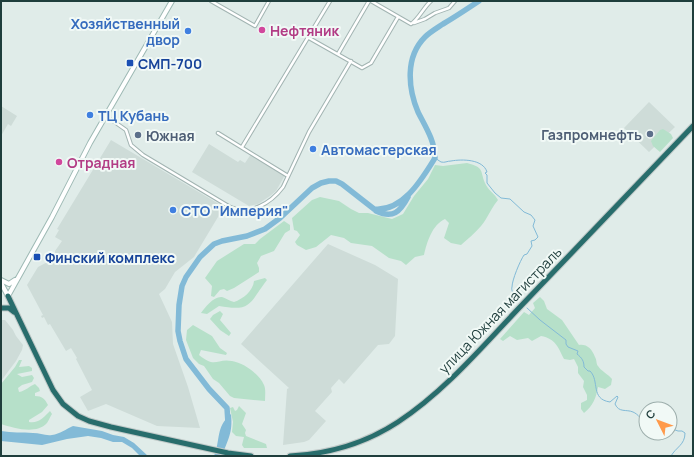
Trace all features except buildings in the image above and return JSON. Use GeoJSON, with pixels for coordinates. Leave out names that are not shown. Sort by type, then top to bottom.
{"type":"FeatureCollection","features":[{"type":"Feature","properties":{"kind":"highway","name":"улица Южная магистраль"},"geometry":{"type":"LineString","coordinates":[[290,456],[325,452],[355,443],[397,422],[421,405],[476,353],[693,126]]}},
{"type":"Feature","properties":{"kind":"highway"},"geometry":{"type":"LineString","coordinates":[[8,296],[1,307],[9,308],[17,314]]}},
{"type":"Feature","properties":{"kind":"highway"},"geometry":{"type":"LineString","coordinates":[[8,296],[53,390],[63,404],[74,414],[83,419],[104,426],[228,453],[251,456]]}},
{"type":"Feature","properties":{"kind":"street"},"geometry":{"type":"LineString","coordinates":[[8,296],[52,217],[84,154],[172,1]]}},
{"type":"Feature","properties":{"kind":"street"},"geometry":{"type":"LineString","coordinates":[[211,1],[255,26],[269,1]]}},
{"type":"Feature","properties":{"kind":"street"},"geometry":{"type":"LineString","coordinates":[[242,147],[330,1]]}},
{"type":"Feature","properties":{"kind":"street"},"geometry":{"type":"LineString","coordinates":[[338,54],[370,1],[412,23],[449,8],[455,1]]}},
{"type":"Feature","properties":{"kind":"street"},"geometry":{"type":"LineString","coordinates":[[412,23],[425,6],[431,1]]}},
{"type":"Feature","properties":{"kind":"street"},"geometry":{"type":"LineString","coordinates":[[309,38],[362,68],[371,63],[398,17]]}},
{"type":"Feature","properties":{"kind":"street"},"geometry":{"type":"LineString","coordinates":[[106,116],[126,130],[129,143],[138,152],[234,209],[247,210],[263,205],[277,195],[283,187],[309,132],[351,62]]}},
{"type":"Feature","properties":{"kind":"street"},"geometry":{"type":"LineString","coordinates":[[218,133],[288,176]]}},
{"type":"Feature","properties":{"kind":"street"},"geometry":{"type":"LineString","coordinates":[[1,282],[10,284],[19,275]]}},
{"type":"Feature","properties":{"kind":"street"},"geometry":{"type":"LineString","coordinates":[[1,282],[8,296]]}},
{"type":"Feature","properties":{"kind":"shaded area"},"geometry":{"type":"Polygon","coordinates":[[[649,102],[675,127],[649,152],[624,128],[649,102]]]}},
{"type":"Feature","properties":{"kind":"shaded area"},"geometry":{"type":"Polygon","coordinates":[[[1,106],[17,116],[11,126],[8,124],[1,136],[1,106]]]}},
{"type":"Feature","properties":{"kind":"shaded area"},"geometry":{"type":"Polygon","coordinates":[[[111,140],[224,207],[194,257],[175,272],[165,289],[159,294],[172,322],[173,344],[200,428],[157,426],[106,404],[88,411],[80,397],[92,390],[76,359],[77,358],[71,348],[66,351],[50,324],[48,325],[44,317],[42,318],[41,316],[43,315],[27,285],[38,267],[55,258],[55,251],[62,241],[55,237],[59,230],[57,229],[111,140]]]}},
{"type":"Feature","properties":{"kind":"shaded area"},"geometry":{"type":"Polygon","coordinates":[[[209,144],[238,162],[240,160],[245,163],[251,154],[285,175],[276,191],[258,204],[249,206],[192,172],[209,144]]]}},
{"type":"Feature","properties":{"kind":"shaded area"},"geometry":{"type":"Polygon","coordinates":[[[328,244],[375,265],[398,279],[395,336],[389,344],[378,345],[344,384],[339,379],[331,388],[332,392],[315,411],[326,421],[309,440],[283,445],[287,389],[289,388],[241,344],[328,244]]]}},
{"type":"Feature","properties":{"kind":"shaded area"},"geometry":{"type":"Polygon","coordinates":[[[2,320],[5,320],[23,345],[16,361],[1,381],[2,320]]]}},
{"type":"Feature","properties":{"kind":"green space"},"geometry":{"type":"Polygon","coordinates":[[[663,129],[671,134],[673,138],[660,152],[653,146],[651,141],[660,130],[663,129]]]}},
{"type":"Feature","properties":{"kind":"green space"},"geometry":{"type":"Polygon","coordinates":[[[467,163],[480,168],[486,185],[498,200],[481,226],[461,245],[451,243],[444,238],[449,223],[445,219],[433,230],[424,255],[415,257],[406,265],[401,261],[389,258],[372,246],[351,243],[344,238],[331,235],[316,247],[306,250],[297,245],[295,242],[300,235],[294,230],[292,218],[312,200],[320,197],[339,201],[359,213],[368,213],[392,219],[403,214],[414,196],[428,179],[435,165],[443,166],[467,163]]]}},
{"type":"Feature","properties":{"kind":"green space"},"geometry":{"type":"Polygon","coordinates":[[[284,221],[290,225],[290,230],[285,233],[274,251],[261,256],[257,263],[259,272],[234,288],[227,291],[224,289],[220,290],[214,297],[211,296],[212,286],[205,278],[217,261],[244,244],[255,244],[284,221]]]}},
{"type":"Feature","properties":{"kind":"green space"},"geometry":{"type":"Polygon","coordinates":[[[265,278],[267,280],[249,304],[238,308],[219,306],[207,314],[201,313],[207,305],[216,298],[222,297],[234,302],[241,299],[250,291],[254,281],[265,278]]]}},
{"type":"Feature","properties":{"kind":"green space"},"geometry":{"type":"Polygon","coordinates":[[[540,297],[544,301],[547,309],[562,320],[579,345],[587,346],[591,349],[599,368],[612,379],[611,385],[605,389],[598,387],[594,402],[584,413],[581,409],[581,403],[587,400],[587,395],[583,387],[584,381],[578,373],[578,367],[574,359],[564,359],[556,344],[546,337],[541,336],[532,341],[528,338],[517,340],[510,336],[503,341],[500,339],[524,312],[529,315],[535,308],[533,303],[540,297]]]}},
{"type":"Feature","properties":{"kind":"green space"},"geometry":{"type":"Polygon","coordinates":[[[220,311],[223,314],[220,320],[231,333],[229,336],[220,330],[210,319],[213,315],[220,311]]]}},
{"type":"Feature","properties":{"kind":"green space"},"geometry":{"type":"Polygon","coordinates":[[[193,325],[212,336],[220,348],[227,353],[226,355],[201,350],[199,355],[213,362],[227,360],[237,362],[251,370],[259,377],[264,385],[265,401],[234,398],[230,396],[219,383],[213,379],[204,366],[199,364],[193,358],[186,340],[187,330],[193,325]]]}},
{"type":"Feature","properties":{"kind":"green space"},"geometry":{"type":"Polygon","coordinates":[[[19,360],[22,360],[19,367],[29,366],[32,368],[32,371],[17,374],[22,377],[32,375],[34,378],[32,382],[18,388],[19,392],[24,391],[35,384],[40,391],[35,393],[35,396],[43,398],[48,405],[42,412],[29,420],[29,422],[38,421],[50,411],[52,414],[47,423],[37,429],[25,430],[1,424],[1,384],[19,360]]]}},
{"type":"Feature","properties":{"kind":"green space"},"geometry":{"type":"Polygon","coordinates":[[[239,406],[246,413],[242,424],[246,430],[246,436],[266,444],[267,448],[244,448],[242,445],[244,437],[236,436],[232,432],[233,422],[230,408],[233,407],[235,411],[239,406]]]}},
{"type":"Feature","properties":{"kind":"water"},"geometry":{"type":"Polygon","coordinates":[[[231,414],[231,431],[222,456],[214,456],[220,429],[231,414]]]}},
{"type":"Feature","properties":{"kind":"water"},"geometry":{"type":"Polygon","coordinates":[[[73,426],[102,431],[124,437],[134,443],[148,456],[140,456],[132,448],[122,442],[113,442],[88,436],[42,445],[1,441],[1,431],[49,435],[58,434],[73,426]]]}},
{"type":"Feature","properties":{"kind":"waterway"},"geometry":{"type":"LineString","coordinates":[[228,423],[227,408],[209,389],[186,359],[180,341],[178,331],[179,305],[182,286],[186,277],[200,257],[214,244],[247,236],[265,229],[280,218],[312,188],[321,183],[336,181],[374,209],[384,209],[403,200],[418,184],[435,158],[435,152],[431,140],[418,112],[412,93],[410,73],[414,54],[429,33],[479,1]]}},
{"type":"Feature","properties":{"kind":"waterway"},"geometry":{"type":"LineString","coordinates":[[435,158],[441,162],[456,160],[477,162],[485,168],[487,172],[485,173],[487,175],[487,183],[495,193],[501,198],[510,199],[524,212],[531,215],[535,220],[533,226],[538,237],[531,241],[532,246],[527,254],[524,255],[516,271],[512,288],[512,292],[515,296]]}},
{"type":"Feature","properties":{"kind":"waterway"},"geometry":{"type":"LineString","coordinates":[[376,211],[387,214],[395,213],[402,207],[408,197]]}},
{"type":"Feature","properties":{"kind":"waterway"},"geometry":{"type":"LineString","coordinates":[[527,308],[566,340],[568,347],[578,351],[577,354],[584,363],[584,367],[593,375],[596,389],[600,397],[610,402],[617,396],[618,397],[615,404],[619,409],[630,411],[638,416]]}},
{"type":"Feature","properties":{"kind":"waterway"},"geometry":{"type":"LineString","coordinates":[[671,456],[685,437],[685,433],[678,431]]}},
{"type":"Feature","properties":{"kind":"place","name":"Нефтяник"},"geometry":{"type":"Point","coordinates":[262,30]}},
{"type":"Feature","properties":{"kind":"place","name":"Хозяйственный двор"},"geometry":{"type":"Point","coordinates":[188,31]}},
{"type":"Feature","properties":{"kind":"place","name":"СМП-700"},"geometry":{"type":"Point","coordinates":[130,63]}},
{"type":"Feature","properties":{"kind":"place","name":"ТЦ Кубань"},"geometry":{"type":"Point","coordinates":[90,115]}},
{"type":"Feature","properties":{"kind":"place","name":"Газпромнефть"},"geometry":{"type":"Point","coordinates":[650,134]}},
{"type":"Feature","properties":{"kind":"place","name":"Южная"},"geometry":{"type":"Point","coordinates":[138,135]}},
{"type":"Feature","properties":{"kind":"place","name":"Автомастерская"},"geometry":{"type":"Point","coordinates":[313,149]}},
{"type":"Feature","properties":{"kind":"place","name":"Отрадная"},"geometry":{"type":"Point","coordinates":[59,162]}},
{"type":"Feature","properties":{"kind":"place","name":"СТО \"Империя\""},"geometry":{"type":"Point","coordinates":[173,210]}},
{"type":"Feature","properties":{"kind":"place","name":"Финский комплекс"},"geometry":{"type":"Point","coordinates":[37,257]}}]}
